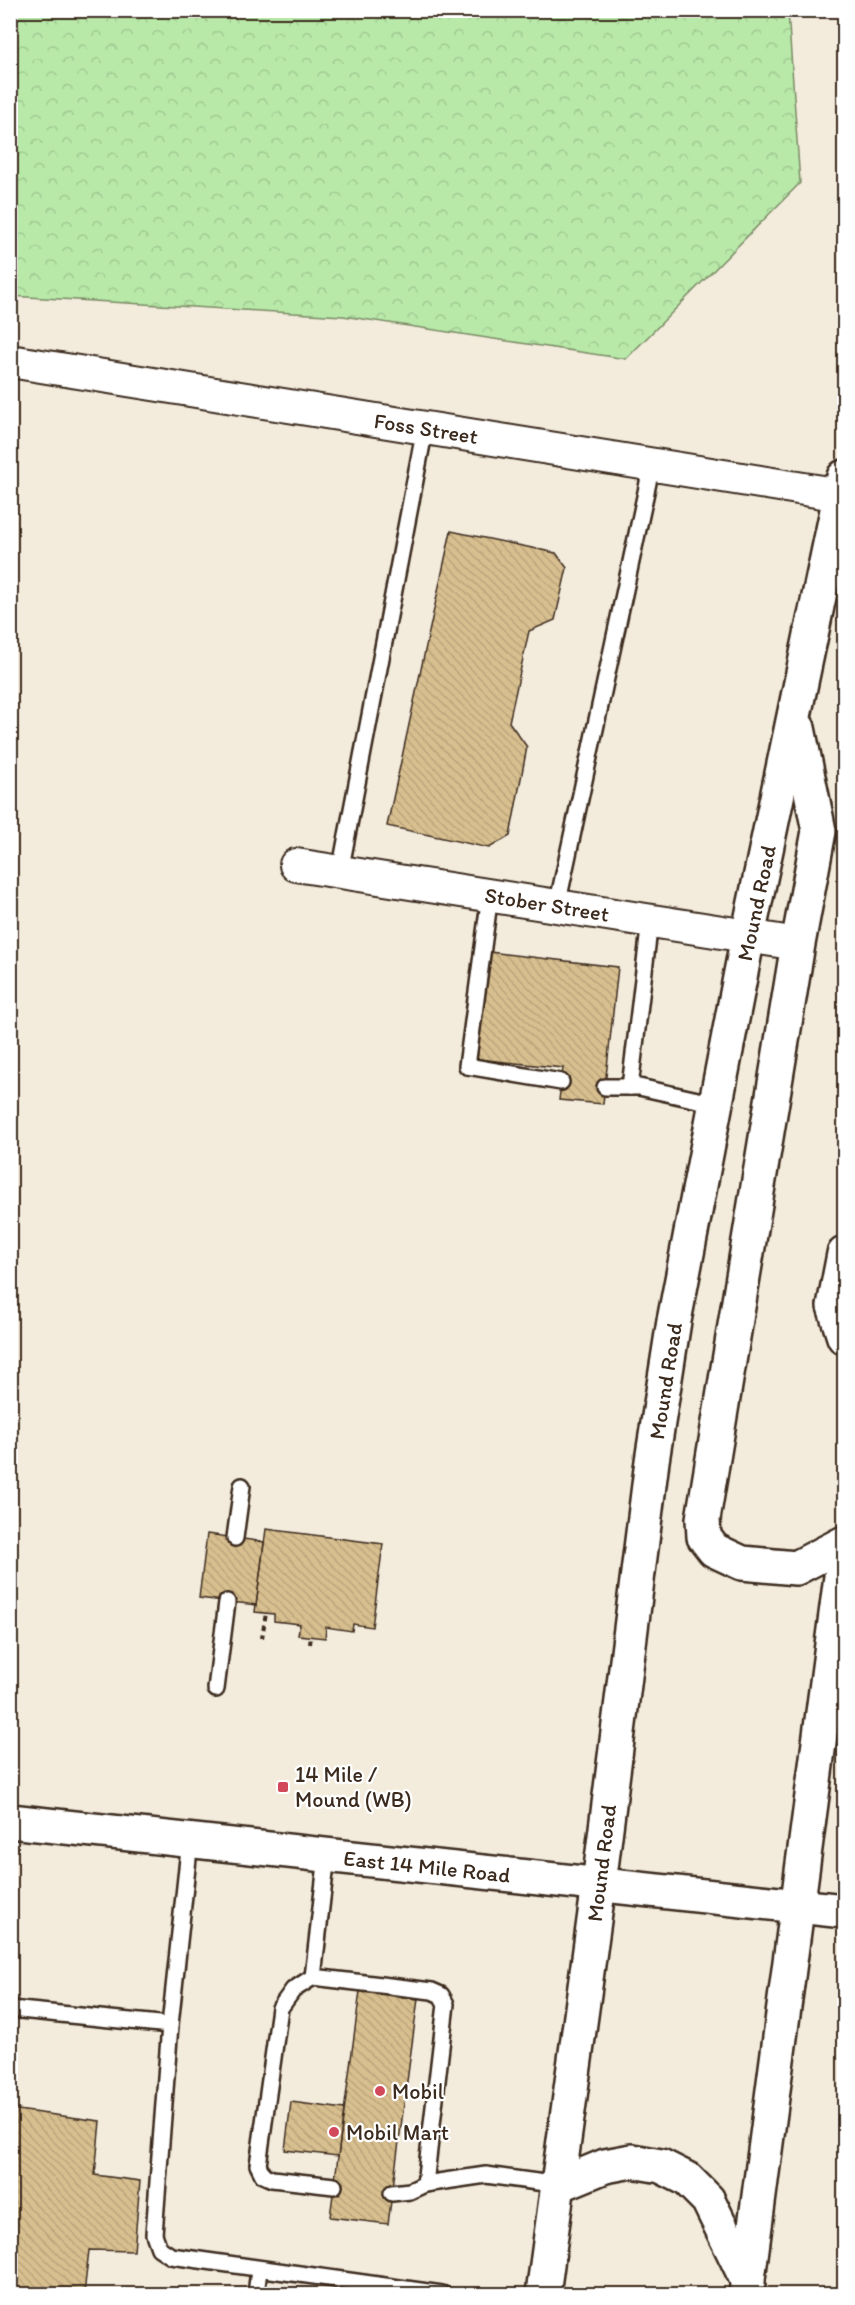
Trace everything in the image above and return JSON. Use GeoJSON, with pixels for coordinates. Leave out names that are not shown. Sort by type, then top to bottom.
{"type":"FeatureCollection","features":[{"type":"Feature","properties":{"kind":"main road","name":"Mound Road"},"geometry":{"type":"LineString","coordinates":[[543,2295],[599,1884],[652,1461],[675,1321],[748,936],[843,486]]}},
{"type":"Feature","properties":{"kind":"main road"},"geometry":{"type":"LineString","coordinates":[[813,631],[844,610]]}},
{"type":"Feature","properties":{"kind":"main road"},"geometry":{"type":"LineString","coordinates":[[795,714],[819,831],[798,944],[704,1519],[704,1537],[714,1550],[742,1563],[796,1568],[844,1543]]}},
{"type":"Feature","properties":{"kind":"main road"},"geometry":{"type":"LineString","coordinates":[[844,1254],[834,1306],[844,1337]]}},
{"type":"Feature","properties":{"kind":"main road"},"geometry":{"type":"LineString","coordinates":[[747,2288],[842,1593],[844,1554]]}},
{"type":"Feature","properties":{"kind":"main road","name":"East 14 Mile Road"},"geometry":{"type":"LineString","coordinates":[[10,1821],[844,1911]]}},
{"type":"Feature","properties":{"kind":"main road"},"geometry":{"type":"LineString","coordinates":[[559,2185],[605,2166],[632,2161],[661,2166],[687,2179],[708,2200],[747,2288]]}},
{"type":"Feature","properties":{"kind":"street","name":"Foss Street"},"geometry":{"type":"LineString","coordinates":[[10,361],[652,464],[843,486]]}},
{"type":"Feature","properties":{"kind":"street","name":"Stober Street"},"geometry":{"type":"LineString","coordinates":[[296,865],[798,944]]}},
{"type":"Feature","properties":{"kind":"lane"},"geometry":{"type":"LineString","coordinates":[[340,872],[425,428]]}},
{"type":"Feature","properties":{"kind":"lane"},"geometry":{"type":"LineString","coordinates":[[556,906],[652,464]]}},
{"type":"Feature","properties":{"kind":"lane"},"geometry":{"type":"LineString","coordinates":[[490,895],[467,1066],[561,1082]]}},
{"type":"Feature","properties":{"kind":"lane"},"geometry":{"type":"LineString","coordinates":[[630,1087],[650,921]]}},
{"type":"Feature","properties":{"kind":"lane"},"geometry":{"type":"LineString","coordinates":[[604,1087],[630,1087],[716,1104]]}},
{"type":"Feature","properties":{"kind":"lane"},"geometry":{"type":"LineString","coordinates":[[235,1538],[242,1485]]}},
{"type":"Feature","properties":{"kind":"lane"},"geometry":{"type":"LineString","coordinates":[[216,1689],[227,1602]]}},
{"type":"Feature","properties":{"kind":"lane"},"geometry":{"type":"LineString","coordinates":[[190,1840],[170,2025],[154,2234],[159,2248],[171,2256],[378,2290],[442,2295]]}},
{"type":"Feature","properties":{"kind":"lane"},"geometry":{"type":"LineString","coordinates":[[313,1977],[327,1855]]}},
{"type":"Feature","properties":{"kind":"lane"},"geometry":{"type":"LineString","coordinates":[[334,2186],[272,2179],[262,2175],[258,2165],[280,2008],[293,1990],[313,1977],[432,1991],[441,1995],[446,2004],[425,2184]]}},
{"type":"Feature","properties":{"kind":"lane"},"geometry":{"type":"LineString","coordinates":[[10,2009],[170,2025]]}},
{"type":"Feature","properties":{"kind":"lane"},"geometry":{"type":"LineString","coordinates":[[392,2193],[410,2191],[425,2184],[486,2175],[559,2185]]}},
{"type":"Feature","properties":{"kind":"lane"},"geometry":{"type":"LineString","coordinates":[[256,2295],[259,2270]]}},
{"type":"Feature","properties":{"kind":"path"},"geometry":{"type":"LineString","coordinates":[[262,1638],[266,1613]]}},
{"type":"Feature","properties":{"kind":"path"},"geometry":{"type":"LineString","coordinates":[[310,1644],[311,1636]]}},
{"type":"Feature","properties":{"kind":"green space"},"geometry":{"type":"Polygon","coordinates":[[[11,10],[788,11],[800,183],[626,359],[343,316],[11,296],[11,10]]]}},
{"type":"Feature","properties":{"kind":"building"},"geometry":{"type":"Polygon","coordinates":[[[451,531],[556,553],[567,568],[555,620],[529,631],[509,722],[527,747],[510,836],[489,848],[387,826],[451,531]]]}},
{"type":"Feature","properties":{"kind":"building"},"geometry":{"type":"Polygon","coordinates":[[[489,952],[618,967],[603,1104],[559,1100],[563,1068],[477,1059],[489,952]]]}},
{"type":"Feature","properties":{"kind":"building"},"geometry":{"type":"Polygon","coordinates":[[[266,1529],[383,1544],[372,1627],[353,1624],[352,1631],[326,1627],[325,1638],[298,1635],[300,1624],[274,1621],[274,1614],[255,1612],[266,1529]]]}},
{"type":"Feature","properties":{"kind":"building"},"geometry":{"type":"Polygon","coordinates":[[[207,1534],[264,1542],[256,1605],[199,1598],[207,1534]]]}},
{"type":"Feature","properties":{"kind":"building"},"geometry":{"type":"Polygon","coordinates":[[[360,1991],[418,1999],[388,2224],[330,2217],[360,1991]]]}},
{"type":"Feature","properties":{"kind":"building"},"geometry":{"type":"Polygon","coordinates":[[[291,2102],[344,2109],[338,2156],[285,2150],[291,2102]]]}},
{"type":"Feature","properties":{"kind":"building"},"geometry":{"type":"Polygon","coordinates":[[[10,2109],[100,2121],[95,2175],[140,2181],[134,2251],[89,2250],[84,2294],[10,2294],[10,2109]]]}},
{"type":"Feature","properties":{"kind":"place","name":"14 Mile / Mound (WB)"},"geometry":{"type":"Point","coordinates":[283,1787]}},
{"type":"Feature","properties":{"kind":"place","name":"Mobil"},"geometry":{"type":"Point","coordinates":[380,2091]}},
{"type":"Feature","properties":{"kind":"place","name":"Mobil Mart"},"geometry":{"type":"Point","coordinates":[334,2132]}}]}
